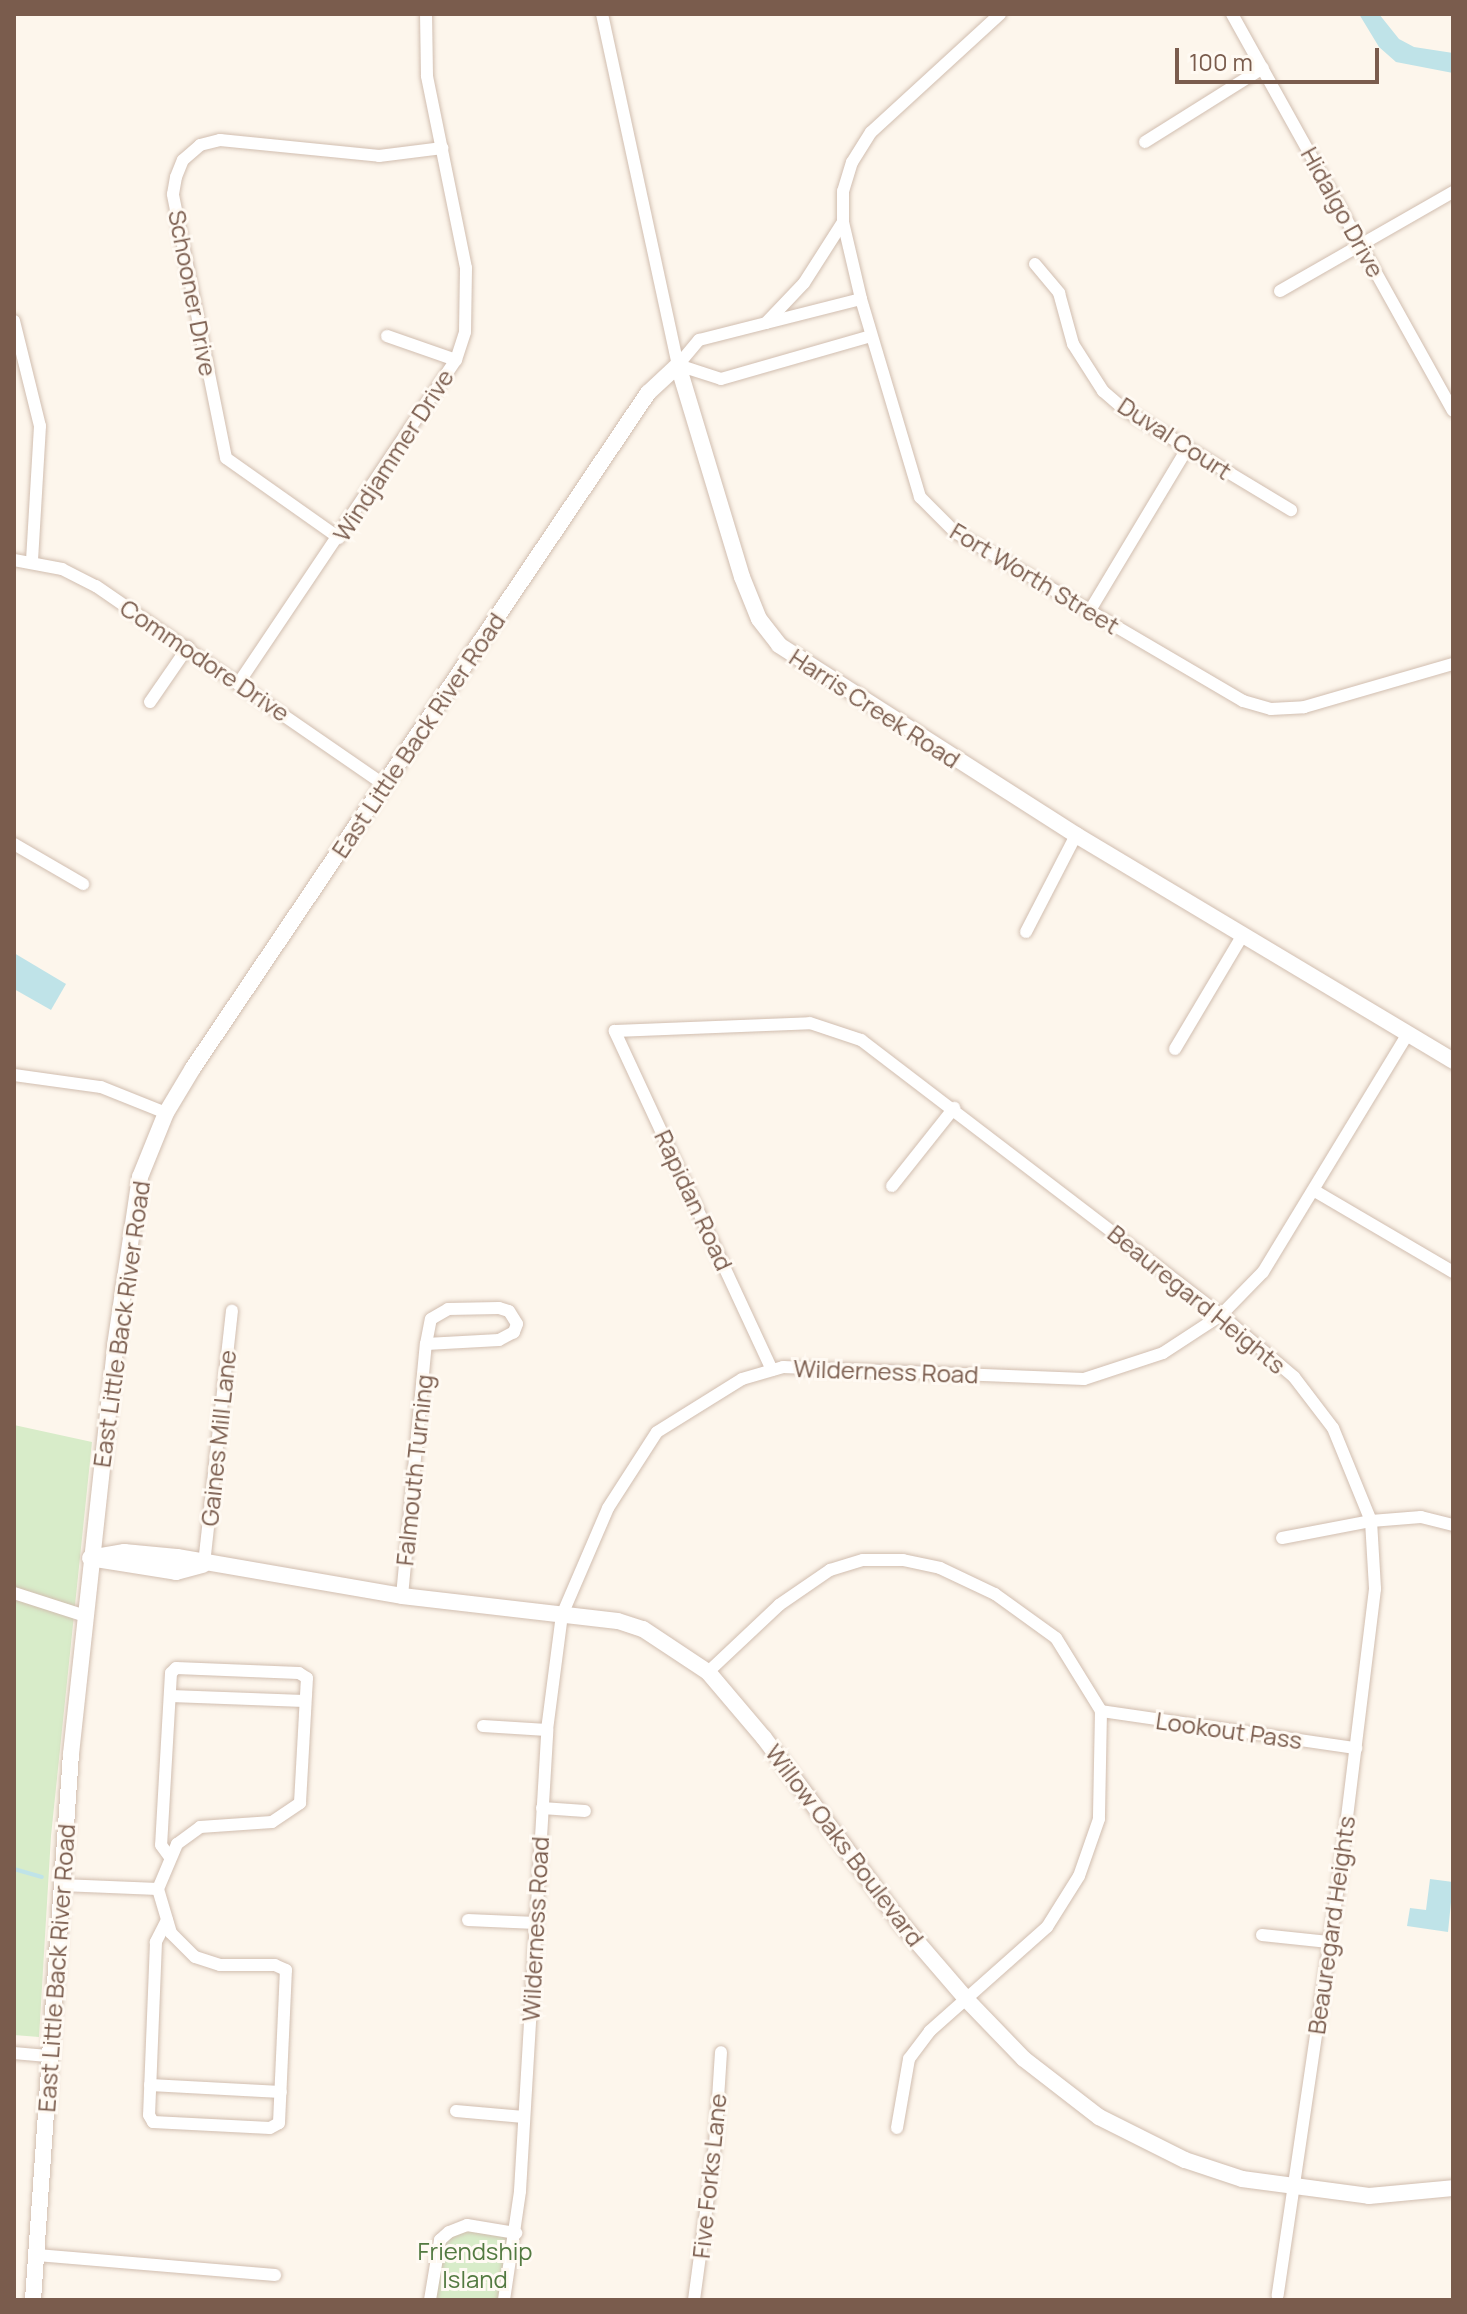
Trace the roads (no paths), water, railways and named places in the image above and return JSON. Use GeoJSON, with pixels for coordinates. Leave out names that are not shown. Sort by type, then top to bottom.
{"type":"FeatureCollection","features":[{"type":"Feature","properties":{"kind":"street","name":"Windjammer Drive"},"geometry":{"type":"LineString","coordinates":[[240,681],[456,360],[465,332],[467,279],[427,76],[426,14]]}},
{"type":"Feature","properties":{"kind":"street","name":"Harris Creek Road"},"geometry":{"type":"LineString","coordinates":[[602,14],[678,365],[742,577],[759,619],[779,645],[1076,835],[1453,1061]]}},
{"type":"Feature","properties":{"kind":"street","name":"Fort Worth Street"},"geometry":{"type":"LineString","coordinates":[[1000,14],[871,132],[852,162],[843,191],[843,222],[861,299],[920,497],[955,532],[1243,701],[1271,709],[1304,707],[1453,664]]}},
{"type":"Feature","properties":{"kind":"street","name":"Hidalgo Drive"},"geometry":{"type":"LineString","coordinates":[[1232,14],[1453,411]]}},
{"type":"Feature","properties":{"kind":"street"},"geometry":{"type":"LineString","coordinates":[[1145,142],[1263,68]]}},
{"type":"Feature","properties":{"kind":"street","name":"Schooner Drive"},"geometry":{"type":"LineString","coordinates":[[339,538],[226,458],[173,194],[176,177],[192,152],[220,140],[379,156],[442,148]]}},
{"type":"Feature","properties":{"kind":"street"},"geometry":{"type":"LineString","coordinates":[[1280,291],[1360,242],[1453,192]]}},
{"type":"Feature","properties":{"kind":"street"},"geometry":{"type":"LineString","coordinates":[[766,323],[804,283],[843,222]]}},
{"type":"Feature","properties":{"kind":"street","name":"Duval Court"},"geometry":{"type":"LineString","coordinates":[[1035,264],[1059,293],[1073,344],[1103,391],[1187,449],[1291,510]]}},
{"type":"Feature","properties":{"kind":"street","name":"East Little Back River Road"},"geometry":{"type":"LineString","coordinates":[[33,2300],[61,1885],[90,1558],[132,1214],[140,1177],[166,1113],[648,393],[699,340],[861,299]]}},
{"type":"Feature","properties":{"kind":"street"},"geometry":{"type":"LineString","coordinates":[[14,321],[40,426],[32,561]]}},
{"type":"Feature","properties":{"kind":"street"},"geometry":{"type":"LineString","coordinates":[[387,336],[456,360]]}},
{"type":"Feature","properties":{"kind":"street"},"geometry":{"type":"LineString","coordinates":[[678,365],[721,379],[871,336]]}},
{"type":"Feature","properties":{"kind":"street"},"geometry":{"type":"LineString","coordinates":[[1089,612],[1187,449]]}},
{"type":"Feature","properties":{"kind":"street","name":"Commodore Drive"},"geometry":{"type":"LineString","coordinates":[[14,560],[32,561],[96,586],[240,681],[385,785]]}},
{"type":"Feature","properties":{"kind":"street"},"geometry":{"type":"LineString","coordinates":[[150,702],[188,647]]}},
{"type":"Feature","properties":{"kind":"street"},"geometry":{"type":"LineString","coordinates":[[1026,932],[1076,835]]}},
{"type":"Feature","properties":{"kind":"street"},"geometry":{"type":"LineString","coordinates":[[14,844],[83,884]]}},
{"type":"Feature","properties":{"kind":"street"},"geometry":{"type":"LineString","coordinates":[[1175,1049],[1242,936]]}},
{"type":"Feature","properties":{"kind":"street","name":"Beauregard Heights"},"geometry":{"type":"LineString","coordinates":[[615,1031],[810,1023],[861,1040],[954,1108],[1221,1315],[1294,1377],[1333,1428],[1371,1521],[1375,1589],[1356,1748],[1278,2295]]}},
{"type":"Feature","properties":{"kind":"street","name":"Rapidan Road"},"geometry":{"type":"LineString","coordinates":[[615,1031],[772,1370]]}},
{"type":"Feature","properties":{"kind":"street","name":"Wilderness Road"},"geometry":{"type":"LineString","coordinates":[[504,2300],[516,2233],[547,1730],[562,1615],[608,1508],[657,1432],[742,1379],[772,1370],[1084,1379],[1163,1353],[1221,1315],[1263,1272],[1407,1035]]}},
{"type":"Feature","properties":{"kind":"street"},"geometry":{"type":"LineString","coordinates":[[14,1075],[101,1087],[166,1113]]}},
{"type":"Feature","properties":{"kind":"street"},"geometry":{"type":"LineString","coordinates":[[892,1186],[954,1108]]}},
{"type":"Feature","properties":{"kind":"street"},"geometry":{"type":"LineString","coordinates":[[1315,1191],[1453,1272]]}},
{"type":"Feature","properties":{"kind":"street","name":"Falmouth Turning"},"geometry":{"type":"LineString","coordinates":[[402,1596],[426,1344],[431,1319],[448,1309],[499,1308],[509,1311],[517,1324],[514,1332],[499,1340],[426,1344]]}},
{"type":"Feature","properties":{"kind":"street","name":"Gaines Mill Lane"},"geometry":{"type":"LineString","coordinates":[[204,1564],[232,1311]]}},
{"type":"Feature","properties":{"kind":"street"},"geometry":{"type":"LineString","coordinates":[[1282,1538],[1371,1521],[1421,1517],[1453,1525]]}},
{"type":"Feature","properties":{"kind":"street","name":"Willow Oaks Boulevard"},"geometry":{"type":"LineString","coordinates":[[90,1558],[124,1552],[402,1596],[562,1615],[643,1629],[708,1672],[764,1738],[890,1910],[967,2000],[1024,2059],[1099,2117],[1211,2170],[1293,2187],[1369,2196],[1453,2188]]}},
{"type":"Feature","properties":{"kind":"street"},"geometry":{"type":"LineString","coordinates":[[708,1672],[779,1605],[830,1570],[863,1560],[903,1560],[940,1568],[995,1594],[1056,1638],[1101,1711],[1099,1819],[1079,1876],[1047,1927],[930,2031],[909,2059],[897,2128]]}},
{"type":"Feature","properties":{"kind":"street"},"geometry":{"type":"LineString","coordinates":[[14,1593],[85,1616]]}},
{"type":"Feature","properties":{"kind":"street"},"geometry":{"type":"LineString","coordinates":[[167,1920],[156,1942],[149,2115],[153,2122],[270,2128],[279,2123],[286,1970],[275,1965],[220,1965],[195,1957],[180,1946],[167,1920],[158,1889],[169,1856],[200,1827],[272,1822],[292,1812],[300,1803],[307,1678],[299,1673],[176,1668],[171,1673],[161,1845],[169,1856]]}},
{"type":"Feature","properties":{"kind":"street"},"geometry":{"type":"LineString","coordinates":[[170,1696],[305,1701]]}},
{"type":"Feature","properties":{"kind":"street","name":"Lookout Pass"},"geometry":{"type":"LineString","coordinates":[[1101,1711],[1356,1748]]}},
{"type":"Feature","properties":{"kind":"street"},"geometry":{"type":"LineString","coordinates":[[483,1726],[547,1730]]}},
{"type":"Feature","properties":{"kind":"street"},"geometry":{"type":"LineString","coordinates":[[542,1808],[585,1811]]}},
{"type":"Feature","properties":{"kind":"street"},"geometry":{"type":"LineString","coordinates":[[61,1885],[158,1889]]}},
{"type":"Feature","properties":{"kind":"street"},"geometry":{"type":"LineString","coordinates":[[468,1920],[536,1923]]}},
{"type":"Feature","properties":{"kind":"street"},"geometry":{"type":"LineString","coordinates":[[1262,1935],[1329,1942]]}},
{"type":"Feature","properties":{"kind":"street","name":"Five Forks Lane"},"geometry":{"type":"LineString","coordinates":[[694,2300],[715,2145],[721,2052]]}},
{"type":"Feature","properties":{"kind":"street"},"geometry":{"type":"LineString","coordinates":[[14,2053],[50,2056]]}},
{"type":"Feature","properties":{"kind":"street"},"geometry":{"type":"LineString","coordinates":[[150,2085],[281,2092]]}},
{"type":"Feature","properties":{"kind":"street"},"geometry":{"type":"LineString","coordinates":[[456,2111],[524,2117]]}},
{"type":"Feature","properties":{"kind":"street"},"geometry":{"type":"LineString","coordinates":[[430,2300],[440,2240],[449,2232],[467,2225],[516,2233]]}},
{"type":"Feature","properties":{"kind":"street"},"geometry":{"type":"LineString","coordinates":[[37,2255],[275,2275]]}},
{"type":"Feature","properties":{"kind":"water"},"geometry":{"type":"Polygon","coordinates":[[[1359,14],[1379,14],[1399,39],[1414,47],[1453,53],[1453,73],[1396,62],[1379,47],[1359,14]]]}},
{"type":"Feature","properties":{"kind":"water"},"geometry":{"type":"Polygon","coordinates":[[[14,953],[66,984],[51,1010],[14,989],[14,953]]]}},
{"type":"Feature","properties":{"kind":"water"},"geometry":{"type":"Polygon","coordinates":[[[1430,1879],[1453,1882],[1448,1932],[1407,1926],[1410,1908],[1426,1910],[1430,1879]]]}},
{"type":"Feature","properties":{"kind":"waterway"},"geometry":{"type":"LineString","coordinates":[[14,1869],[42,1877]]}},
{"type":"Feature","properties":{"kind":"park label","name":"Friendship Island"},"geometry":{"type":"Point","coordinates":[475,2265]}}]}
